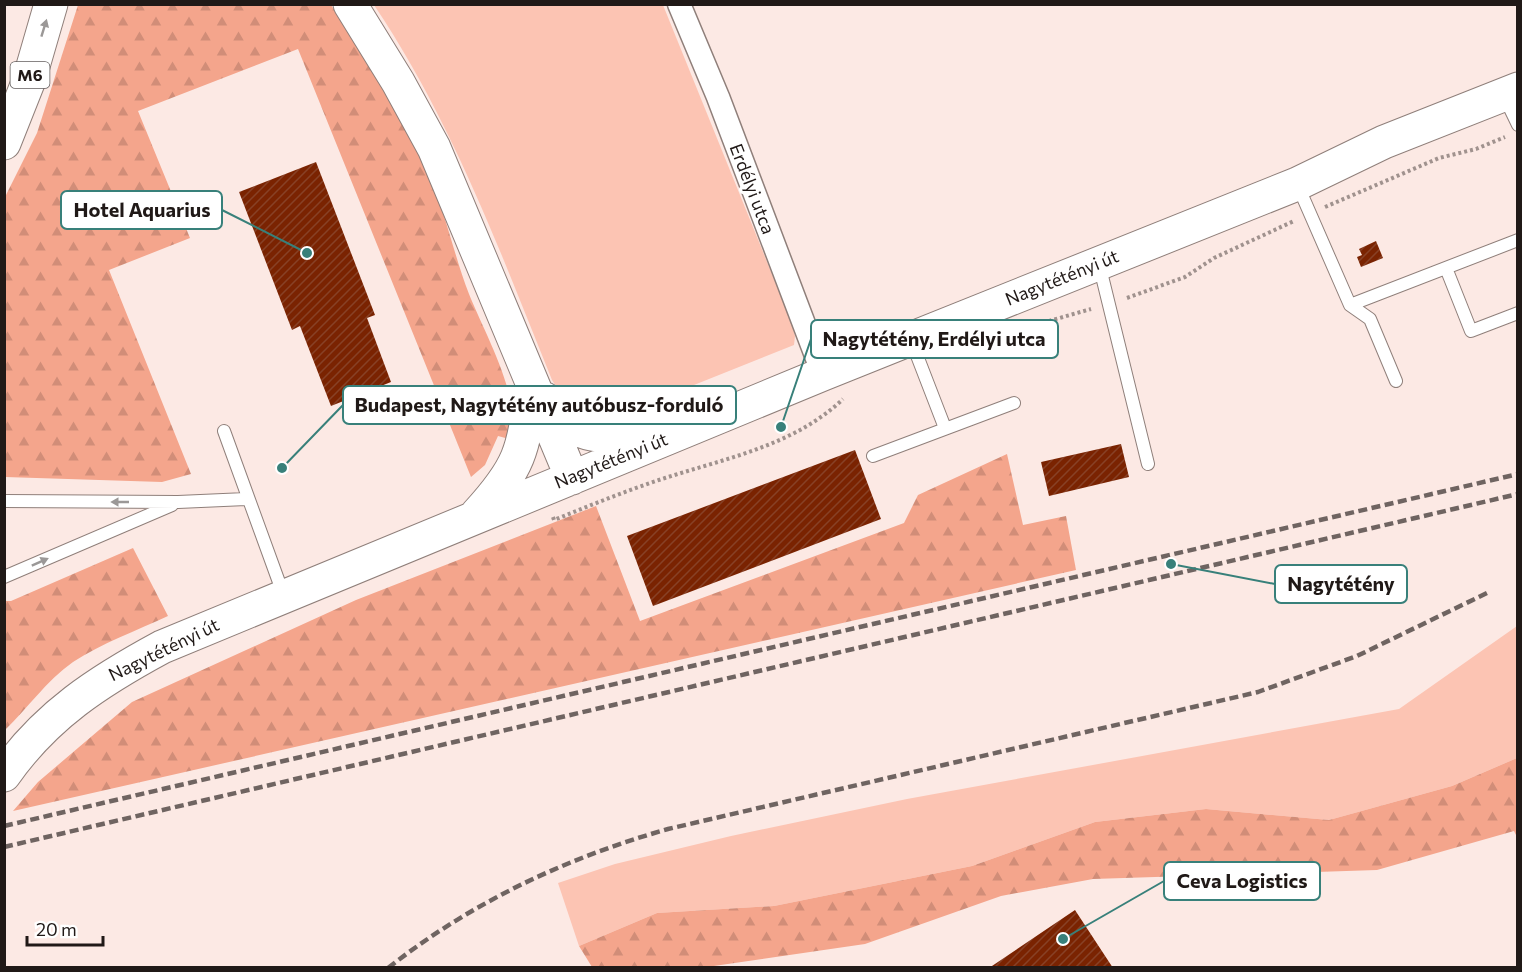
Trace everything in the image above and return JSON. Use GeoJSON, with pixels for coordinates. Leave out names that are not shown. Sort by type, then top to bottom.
{"type":"FeatureCollection","features":[{"type":"Feature","properties":{"kind":"main road","name":"M6"},"geometry":{"type":"LineString","coordinates":[[4,143],[29,80],[51,4]]}},
{"type":"Feature","properties":{"kind":"main road"},"geometry":{"type":"LineString","coordinates":[[350,4],[398,82],[434,148],[572,478]]}},
{"type":"Feature","properties":{"kind":"main road","name":"Nagytétényi út"},"geometry":{"type":"LineString","coordinates":[[4,775],[59,712],[104,678],[162,646],[1099,263],[1304,199],[1384,142],[1510,92]]}},
{"type":"Feature","properties":{"kind":"main road"},"geometry":{"type":"LineString","coordinates":[[532,382],[559,418],[585,432],[614,436],[670,437]]}},
{"type":"Feature","properties":{"kind":"main road"},"geometry":{"type":"LineString","coordinates":[[474,518],[502,485],[518,461],[525,440],[532,382]]}},
{"type":"Feature","properties":{"kind":"street","name":"Erdélyi utca"},"geometry":{"type":"LineString","coordinates":[[679,4],[718,97],[823,374]]}},
{"type":"Feature","properties":{"kind":"lane"},"geometry":{"type":"LineString","coordinates":[[1510,92],[1518,125]]}},
{"type":"Feature","properties":{"kind":"lane"},"geometry":{"type":"LineString","coordinates":[[1304,199],[1350,305],[1370,319],[1396,381]]}},
{"type":"Feature","properties":{"kind":"lane"},"geometry":{"type":"LineString","coordinates":[[1350,305],[1518,240]]}},
{"type":"Feature","properties":{"kind":"lane"},"geometry":{"type":"LineString","coordinates":[[1099,263],[1148,464]]}},
{"type":"Feature","properties":{"kind":"lane"},"geometry":{"type":"LineString","coordinates":[[1446,268],[1471,331],[1518,313]]}},
{"type":"Feature","properties":{"kind":"lane"},"geometry":{"type":"LineString","coordinates":[[911,339],[945,428]]}},
{"type":"Feature","properties":{"kind":"lane"},"geometry":{"type":"LineString","coordinates":[[873,456],[1014,403]]}},
{"type":"Feature","properties":{"kind":"lane"},"geometry":{"type":"LineString","coordinates":[[224,431],[246,499],[284,596]]}},
{"type":"Feature","properties":{"kind":"lane"},"geometry":{"type":"LineString","coordinates":[[4,501],[178,502],[246,499]]}},
{"type":"Feature","properties":{"kind":"lane"},"geometry":{"type":"LineString","coordinates":[[4,577],[178,502]]}},
{"type":"Feature","properties":{"kind":"path"},"geometry":{"type":"LineString","coordinates":[[1008,333],[1110,303],[1185,277],[1304,199],[1476,149],[1507,136]]}},
{"type":"Feature","properties":{"kind":"path"},"geometry":{"type":"LineString","coordinates":[[542,490],[554,520],[664,478],[741,457],[820,420],[851,393]]}},
{"type":"Feature","properties":{"kind":"shaded area"},"geometry":{"type":"Polygon","coordinates":[[[374,5],[663,5],[791,321],[795,336],[794,345],[619,415],[588,412],[572,403],[552,380],[493,235],[451,141],[402,49],[374,5]]]}},
{"type":"Feature","properties":{"kind":"shaded area"},"geometry":{"type":"Polygon","coordinates":[[[1517,626],[1517,758],[1452,786],[1329,820],[1206,809],[1095,822],[972,866],[774,906],[657,913],[579,946],[558,883],[615,864],[731,836],[907,799],[1399,709],[1517,626]]]}},
{"type":"Feature","properties":{"kind":"green space"},"geometry":{"type":"Polygon","coordinates":[[[78,5],[331,5],[386,91],[432,182],[459,267],[507,385],[514,423],[513,440],[498,436],[485,465],[471,477],[298,49],[138,111],[190,238],[109,270],[191,474],[162,482],[5,477],[4,199],[37,133],[78,5]]]}},
{"type":"Feature","properties":{"kind":"green space"},"geometry":{"type":"Polygon","coordinates":[[[1007,454],[1023,525],[1066,516],[1076,570],[13,811],[38,782],[132,702],[356,600],[596,506],[640,621],[904,523],[918,495],[1007,454]]]}},
{"type":"Feature","properties":{"kind":"green space"},"geometry":{"type":"Polygon","coordinates":[[[133,548],[168,616],[107,643],[73,662],[46,686],[5,730],[5,601],[11,601],[133,548]]]}},
{"type":"Feature","properties":{"kind":"green space"},"geometry":{"type":"Polygon","coordinates":[[[1517,758],[1517,837],[1514,831],[1377,870],[1093,879],[1001,896],[865,944],[707,967],[592,967],[579,946],[657,913],[774,906],[972,866],[1095,822],[1206,809],[1329,820],[1452,786],[1517,758]]]}},
{"type":"Feature","properties":{"kind":"building"},"geometry":{"type":"Polygon","coordinates":[[[316,162],[375,315],[367,318],[391,382],[331,406],[300,326],[292,330],[239,192],[316,162]]]}},
{"type":"Feature","properties":{"kind":"building"},"geometry":{"type":"Polygon","coordinates":[[[1376,241],[1383,258],[1361,267],[1357,257],[1362,255],[1359,249],[1376,241]]]}},
{"type":"Feature","properties":{"kind":"building"},"geometry":{"type":"Polygon","coordinates":[[[1121,444],[1129,477],[1049,496],[1041,462],[1121,444]]]}},
{"type":"Feature","properties":{"kind":"building"},"geometry":{"type":"Polygon","coordinates":[[[855,450],[881,519],[653,606],[627,536],[855,450]]]}},
{"type":"Feature","properties":{"kind":"building"},"geometry":{"type":"Polygon","coordinates":[[[1075,910],[1113,968],[989,968],[1075,910]]]}},
{"type":"Feature","properties":{"kind":"railway"},"geometry":{"type":"LineString","coordinates":[[4,826],[1518,474]]}},
{"type":"Feature","properties":{"kind":"railway"},"geometry":{"type":"LineString","coordinates":[[4,847],[1518,494]]}},
{"type":"Feature","properties":{"kind":"railway"},"geometry":{"type":"LineString","coordinates":[[388,968],[453,923],[521,885],[557,868],[630,841],[668,829],[1258,692],[1357,656],[1487,593]]}},
{"type":"Feature","properties":{"kind":"place","name":"Hotel Aquarius"},"geometry":{"type":"Point","coordinates":[307,253]}},
{"type":"Feature","properties":{"kind":"place","name":"Nagytétény, Erdélyi utca"},"geometry":{"type":"Point","coordinates":[781,427]}},
{"type":"Feature","properties":{"kind":"place","name":"Budapest, Nagytétény autóbusz-forduló"},"geometry":{"type":"Point","coordinates":[282,468]}},
{"type":"Feature","properties":{"kind":"place","name":"Nagytétény"},"geometry":{"type":"Point","coordinates":[1171,564]}},
{"type":"Feature","properties":{"kind":"place","name":"Ceva Logistics"},"geometry":{"type":"Point","coordinates":[1063,939]}}]}
